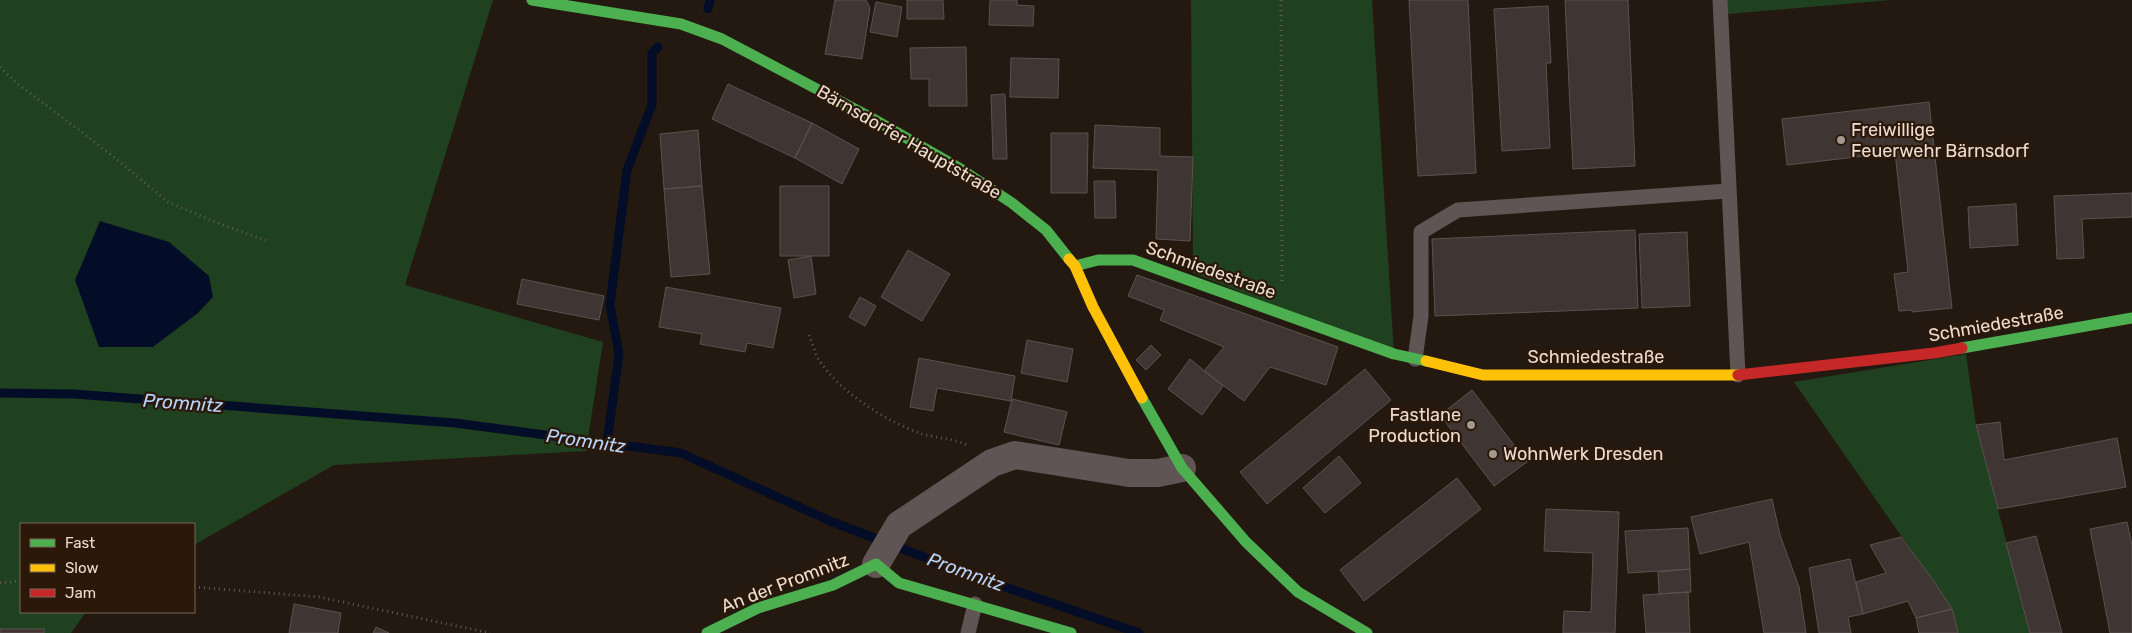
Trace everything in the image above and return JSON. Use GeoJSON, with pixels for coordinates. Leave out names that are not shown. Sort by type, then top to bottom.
{"type":"FeatureCollection","features":[{"type":"Feature","properties":{"kind":"street","name":"Bärnsdorfer Hauptstraße"},"geometry":{"type":"LineString","coordinates":[[532,0],[681,24],[722,40],[776,66],[959,168],[1012,203],[1046,230],[1075,266],[1093,308],[1138,392],[1182,468],[1246,542],[1298,592],[1367,633]]}},
{"type":"Feature","properties":{"kind":"street","name":"Schmiedestraße"},"geometry":{"type":"LineString","coordinates":[[1075,266],[1098,260],[1133,260],[1394,354],[1483,375],[1738,375],[1934,353],[2132,318]]}},
{"type":"Feature","properties":{"kind":"street"},"geometry":{"type":"LineString","coordinates":[[876,564],[899,525],[992,464],[1015,455],[1129,473],[1158,473],[1182,468]]}},
{"type":"Feature","properties":{"kind":"street","name":"An der Promnitz"},"geometry":{"type":"LineString","coordinates":[[708,633],[758,608],[833,586],[876,564],[899,583],[1071,633]]}},
{"type":"Feature","properties":{"kind":"lane"},"geometry":{"type":"LineString","coordinates":[[1720,0],[1738,375]]}},
{"type":"Feature","properties":{"kind":"lane"},"geometry":{"type":"LineString","coordinates":[[1415,359],[1421,316],[1421,232],[1458,210],[1728,191]]}},
{"type":"Feature","properties":{"kind":"lane"},"geometry":{"type":"LineString","coordinates":[[968,633],[975,604]]}},
{"type":"Feature","properties":{"kind":"path"},"geometry":{"type":"LineString","coordinates":[[1281,0],[1282,314]]}},
{"type":"Feature","properties":{"kind":"path"},"geometry":{"type":"LineString","coordinates":[[0,67],[18,84],[109,153],[168,202],[267,241]]}},
{"type":"Feature","properties":{"kind":"path"},"geometry":{"type":"LineString","coordinates":[[810,335],[818,358],[832,378],[848,392],[894,422],[922,434],[959,442],[979,451],[992,464]]}},
{"type":"Feature","properties":{"kind":"path"},"geometry":{"type":"LineString","coordinates":[[0,583],[20,581]]}},
{"type":"Feature","properties":{"kind":"path"},"geometry":{"type":"LineString","coordinates":[[195,588],[319,597],[490,633]]}},
{"type":"Feature","properties":{"kind":"green space"},"geometry":{"type":"Polygon","coordinates":[[[0,0],[493,0],[405,285],[603,342],[586,451],[334,465],[195,544],[195,523],[20,523],[20,613],[85,613],[71,633],[0,633],[0,0]]]}},
{"type":"Feature","properties":{"kind":"green space"},"geometry":{"type":"Polygon","coordinates":[[[1191,0],[1372,0],[1394,354],[1193,273],[1191,0]]]}},
{"type":"Feature","properties":{"kind":"green space"},"geometry":{"type":"Polygon","coordinates":[[[1727,0],[1890,0],[1728,14],[1727,0]]]}},
{"type":"Feature","properties":{"kind":"green space"},"geometry":{"type":"Polygon","coordinates":[[[1966,354],[1976,425],[2030,633],[1958,633],[1952,609],[1794,382],[1966,354]]]}},
{"type":"Feature","properties":{"kind":"water"},"geometry":{"type":"Polygon","coordinates":[[[100,221],[169,242],[209,276],[213,297],[198,313],[153,347],[99,347],[75,280],[100,221]]]}},
{"type":"Feature","properties":{"kind":"building"},"geometry":{"type":"Polygon","coordinates":[[[835,0],[866,0],[870,8],[862,59],[825,54],[835,0]]]}},
{"type":"Feature","properties":{"kind":"building"},"geometry":{"type":"Polygon","coordinates":[[[907,0],[943,0],[944,19],[907,19],[907,0]]]}},
{"type":"Feature","properties":{"kind":"building"},"geometry":{"type":"Polygon","coordinates":[[[990,0],[1017,0],[1017,5],[1034,6],[1033,26],[989,25],[990,0]]]}},
{"type":"Feature","properties":{"kind":"building"},"geometry":{"type":"Polygon","coordinates":[[[1409,0],[1468,0],[1476,173],[1418,176],[1409,0]]]}},
{"type":"Feature","properties":{"kind":"building"},"geometry":{"type":"Polygon","coordinates":[[[1565,0],[1628,0],[1635,166],[1573,169],[1565,0]]]}},
{"type":"Feature","properties":{"kind":"building"},"geometry":{"type":"Polygon","coordinates":[[[876,2],[902,7],[897,37],[870,32],[876,2]]]}},
{"type":"Feature","properties":{"kind":"building"},"geometry":{"type":"Polygon","coordinates":[[[1548,6],[1551,63],[1546,63],[1550,148],[1502,151],[1494,9],[1548,6]]]}},
{"type":"Feature","properties":{"kind":"building"},"geometry":{"type":"Polygon","coordinates":[[[966,47],[967,106],[929,106],[929,79],[911,79],[910,48],[966,47]]]}},
{"type":"Feature","properties":{"kind":"building"},"geometry":{"type":"Polygon","coordinates":[[[1011,58],[1059,59],[1058,98],[1010,97],[1011,58]]]}},
{"type":"Feature","properties":{"kind":"building"},"geometry":{"type":"Polygon","coordinates":[[[728,84],[812,123],[795,158],[712,119],[728,84]]]}},
{"type":"Feature","properties":{"kind":"building"},"geometry":{"type":"Polygon","coordinates":[[[1005,94],[1007,159],[993,159],[991,95],[1005,94]]]}},
{"type":"Feature","properties":{"kind":"building"},"geometry":{"type":"Polygon","coordinates":[[[1929,102],[1934,148],[1787,165],[1782,119],[1929,102]]]}},
{"type":"Feature","properties":{"kind":"building"},"geometry":{"type":"Polygon","coordinates":[[[812,123],[859,149],[842,184],[795,158],[812,123]]]}},
{"type":"Feature","properties":{"kind":"building"},"geometry":{"type":"Polygon","coordinates":[[[1095,125],[1160,128],[1160,156],[1193,157],[1190,241],[1156,239],[1158,170],[1093,168],[1095,125]]]}},
{"type":"Feature","properties":{"kind":"building"},"geometry":{"type":"Polygon","coordinates":[[[698,130],[702,186],[664,189],[660,134],[698,130]]]}},
{"type":"Feature","properties":{"kind":"building"},"geometry":{"type":"Polygon","coordinates":[[[1051,133],[1088,133],[1087,193],[1051,193],[1051,133]]]}},
{"type":"Feature","properties":{"kind":"building"},"geometry":{"type":"Polygon","coordinates":[[[1934,148],[1952,308],[1912,312],[1912,310],[1899,311],[1894,274],[1908,272],[1895,152],[1934,148]]]}},
{"type":"Feature","properties":{"kind":"building"},"geometry":{"type":"Polygon","coordinates":[[[1094,181],[1115,181],[1116,218],[1095,218],[1094,181]]]}},
{"type":"Feature","properties":{"kind":"building"},"geometry":{"type":"Polygon","coordinates":[[[702,186],[710,274],[671,277],[664,189],[702,186]]]}},
{"type":"Feature","properties":{"kind":"building"},"geometry":{"type":"Polygon","coordinates":[[[780,186],[829,186],[829,256],[780,256],[780,186]]]}},
{"type":"Feature","properties":{"kind":"building"},"geometry":{"type":"Polygon","coordinates":[[[2132,193],[2132,217],[2082,219],[2084,258],[2057,259],[2054,196],[2132,193]]]}},
{"type":"Feature","properties":{"kind":"building"},"geometry":{"type":"Polygon","coordinates":[[[2016,204],[2018,245],[1970,248],[1968,207],[2016,204]]]}},
{"type":"Feature","properties":{"kind":"building"},"geometry":{"type":"Polygon","coordinates":[[[1635,230],[1638,308],[1435,316],[1432,239],[1635,230]]]}},
{"type":"Feature","properties":{"kind":"building"},"geometry":{"type":"Polygon","coordinates":[[[1687,232],[1690,306],[1642,308],[1639,234],[1687,232]]]}},
{"type":"Feature","properties":{"kind":"building"},"geometry":{"type":"Polygon","coordinates":[[[908,250],[950,274],[922,321],[881,297],[908,250]]]}},
{"type":"Feature","properties":{"kind":"building"},"geometry":{"type":"Polygon","coordinates":[[[811,256],[816,294],[794,298],[788,260],[811,256]]]}},
{"type":"Feature","properties":{"kind":"building"},"geometry":{"type":"Polygon","coordinates":[[[1137,275],[1338,347],[1326,385],[1270,367],[1244,401],[1204,371],[1224,347],[1160,320],[1164,310],[1128,296],[1137,275]]]}},
{"type":"Feature","properties":{"kind":"building"},"geometry":{"type":"Polygon","coordinates":[[[522,279],[604,296],[599,320],[517,304],[522,279]]]}},
{"type":"Feature","properties":{"kind":"building"},"geometry":{"type":"Polygon","coordinates":[[[666,287],[781,308],[773,348],[747,343],[745,352],[700,344],[702,334],[659,327],[666,287]]]}},
{"type":"Feature","properties":{"kind":"building"},"geometry":{"type":"Polygon","coordinates":[[[860,297],[876,306],[865,326],[849,317],[860,297]]]}},
{"type":"Feature","properties":{"kind":"building"},"geometry":{"type":"Polygon","coordinates":[[[1027,340],[1073,349],[1067,382],[1021,373],[1027,340]]]}},
{"type":"Feature","properties":{"kind":"building"},"geometry":{"type":"Polygon","coordinates":[[[1151,345],[1161,355],[1146,370],[1136,360],[1151,345]]]}},
{"type":"Feature","properties":{"kind":"building"},"geometry":{"type":"Polygon","coordinates":[[[919,358],[1015,376],[1011,401],[937,388],[933,411],[910,407],[919,358]]]}},
{"type":"Feature","properties":{"kind":"building"},"geometry":{"type":"Polygon","coordinates":[[[1190,359],[1223,386],[1202,415],[1168,389],[1190,359]]]}},
{"type":"Feature","properties":{"kind":"building"},"geometry":{"type":"Polygon","coordinates":[[[1365,369],[1391,400],[1267,504],[1240,472],[1365,369]]]}},
{"type":"Feature","properties":{"kind":"building"},"geometry":{"type":"Polygon","coordinates":[[[1472,390],[1527,462],[1494,486],[1440,415],[1472,390]]]}},
{"type":"Feature","properties":{"kind":"building"},"geometry":{"type":"Polygon","coordinates":[[[1012,399],[1067,412],[1059,445],[1004,432],[1012,399]]]}},
{"type":"Feature","properties":{"kind":"building"},"geometry":{"type":"Polygon","coordinates":[[[2000,422],[2004,460],[2117,438],[2126,487],[1998,509],[1976,425],[2000,422]]]}},
{"type":"Feature","properties":{"kind":"building"},"geometry":{"type":"Polygon","coordinates":[[[1339,456],[1361,483],[1325,513],[1303,488],[1339,456]]]}},
{"type":"Feature","properties":{"kind":"building"},"geometry":{"type":"Polygon","coordinates":[[[1457,478],[1481,509],[1364,601],[1340,570],[1457,478]]]}},
{"type":"Feature","properties":{"kind":"building"},"geometry":{"type":"Polygon","coordinates":[[[1772,499],[1780,535],[1799,587],[1806,633],[1764,633],[1749,542],[1700,554],[1691,517],[1772,499]]]}},
{"type":"Feature","properties":{"kind":"building"},"geometry":{"type":"Polygon","coordinates":[[[1546,509],[1619,512],[1615,633],[1563,633],[1564,611],[1591,612],[1593,553],[1544,551],[1546,509]]]}},
{"type":"Feature","properties":{"kind":"building"},"geometry":{"type":"Polygon","coordinates":[[[2127,522],[2132,545],[2132,633],[2110,633],[2090,529],[2127,522]]]}},
{"type":"Feature","properties":{"kind":"building"},"geometry":{"type":"Polygon","coordinates":[[[1688,528],[1690,569],[1628,573],[1625,531],[1688,528]]]}},
{"type":"Feature","properties":{"kind":"building"},"geometry":{"type":"Polygon","coordinates":[[[2036,536],[2062,633],[2030,633],[2006,543],[2036,536]]]}},
{"type":"Feature","properties":{"kind":"building"},"geometry":{"type":"Polygon","coordinates":[[[1901,537],[1952,609],[1916,618],[1908,601],[1863,614],[1856,582],[1886,573],[1870,545],[1901,537]]]}},
{"type":"Feature","properties":{"kind":"building"},"geometry":{"type":"Polygon","coordinates":[[[1850,559],[1863,614],[1848,617],[1851,633],[1819,633],[1809,568],[1850,559]]]}},
{"type":"Feature","properties":{"kind":"building"},"geometry":{"type":"Polygon","coordinates":[[[1690,569],[1691,592],[1659,594],[1658,572],[1690,569]]]}},
{"type":"Feature","properties":{"kind":"building"},"geometry":{"type":"Polygon","coordinates":[[[1688,592],[1690,633],[1646,633],[1643,595],[1688,592]]]}},
{"type":"Feature","properties":{"kind":"building"},"geometry":{"type":"Polygon","coordinates":[[[294,604],[341,613],[338,633],[289,633],[294,604]]]}},
{"type":"Feature","properties":{"kind":"building"},"geometry":{"type":"Polygon","coordinates":[[[1952,609],[1958,633],[1919,633],[1916,618],[1952,609]]]}},
{"type":"Feature","properties":{"kind":"building"},"geometry":{"type":"Polygon","coordinates":[[[376,627],[389,633],[373,633],[376,627]]]}},
{"type":"Feature","properties":{"kind":"building"},"geometry":{"type":"Polygon","coordinates":[[[0,629],[44,629],[44,633],[0,633],[0,629]]]}},
{"type":"Feature","properties":{"kind":"waterway"},"geometry":{"type":"LineString","coordinates":[[708,9],[710,0]]}},
{"type":"Feature","properties":{"kind":"waterway"},"geometry":{"type":"LineString","coordinates":[[607,443],[619,354],[610,305],[627,170],[652,105],[652,53],[658,47]]}},
{"type":"Feature","properties":{"kind":"waterway","name":"Promnitz"},"geometry":{"type":"LineString","coordinates":[[0,393],[74,394],[455,423],[681,453],[830,521],[976,577],[1139,633]]}},
{"type":"Feature","properties":{"kind":"traffic: fast"},"geometry":{"type":"LineString","coordinates":[[532,0],[681,24],[722,39],[868,116],[959,168],[1012,203],[1046,230],[1069,259]]}},
{"type":"Feature","properties":{"kind":"traffic: fast"},"geometry":{"type":"LineString","coordinates":[[1075,266],[1098,260],[1133,260],[1394,354],[1426,361]]}},
{"type":"Feature","properties":{"kind":"traffic: fast"},"geometry":{"type":"LineString","coordinates":[[1962,348],[2132,318]]}},
{"type":"Feature","properties":{"kind":"traffic: fast"},"geometry":{"type":"LineString","coordinates":[[1142,398],[1182,468],[1246,542],[1298,592],[1367,633]]}},
{"type":"Feature","properties":{"kind":"traffic: fast"},"geometry":{"type":"LineString","coordinates":[[707,633],[758,608],[833,585],[876,564],[899,583],[1071,633]]}},
{"type":"Feature","properties":{"kind":"traffic: slow"},"geometry":{"type":"LineString","coordinates":[[1069,259],[1075,266],[1093,307],[1142,398]]}},
{"type":"Feature","properties":{"kind":"traffic: slow"},"geometry":{"type":"LineString","coordinates":[[1426,361],[1483,375],[1738,375]]}},
{"type":"Feature","properties":{"kind":"traffic: jam"},"geometry":{"type":"LineString","coordinates":[[1738,375],[1934,353],[1962,348]]}},
{"type":"Feature","properties":{"kind":"place","name":"Freiwillige Feuerwehr Bärnsdorf"},"geometry":{"type":"Point","coordinates":[1841,140]}},
{"type":"Feature","properties":{"kind":"place","name":"Fastlane Production"},"geometry":{"type":"Point","coordinates":[1471,425]}},
{"type":"Feature","properties":{"kind":"place","name":"WohnWerk Dresden"},"geometry":{"type":"Point","coordinates":[1493,454]}}]}
